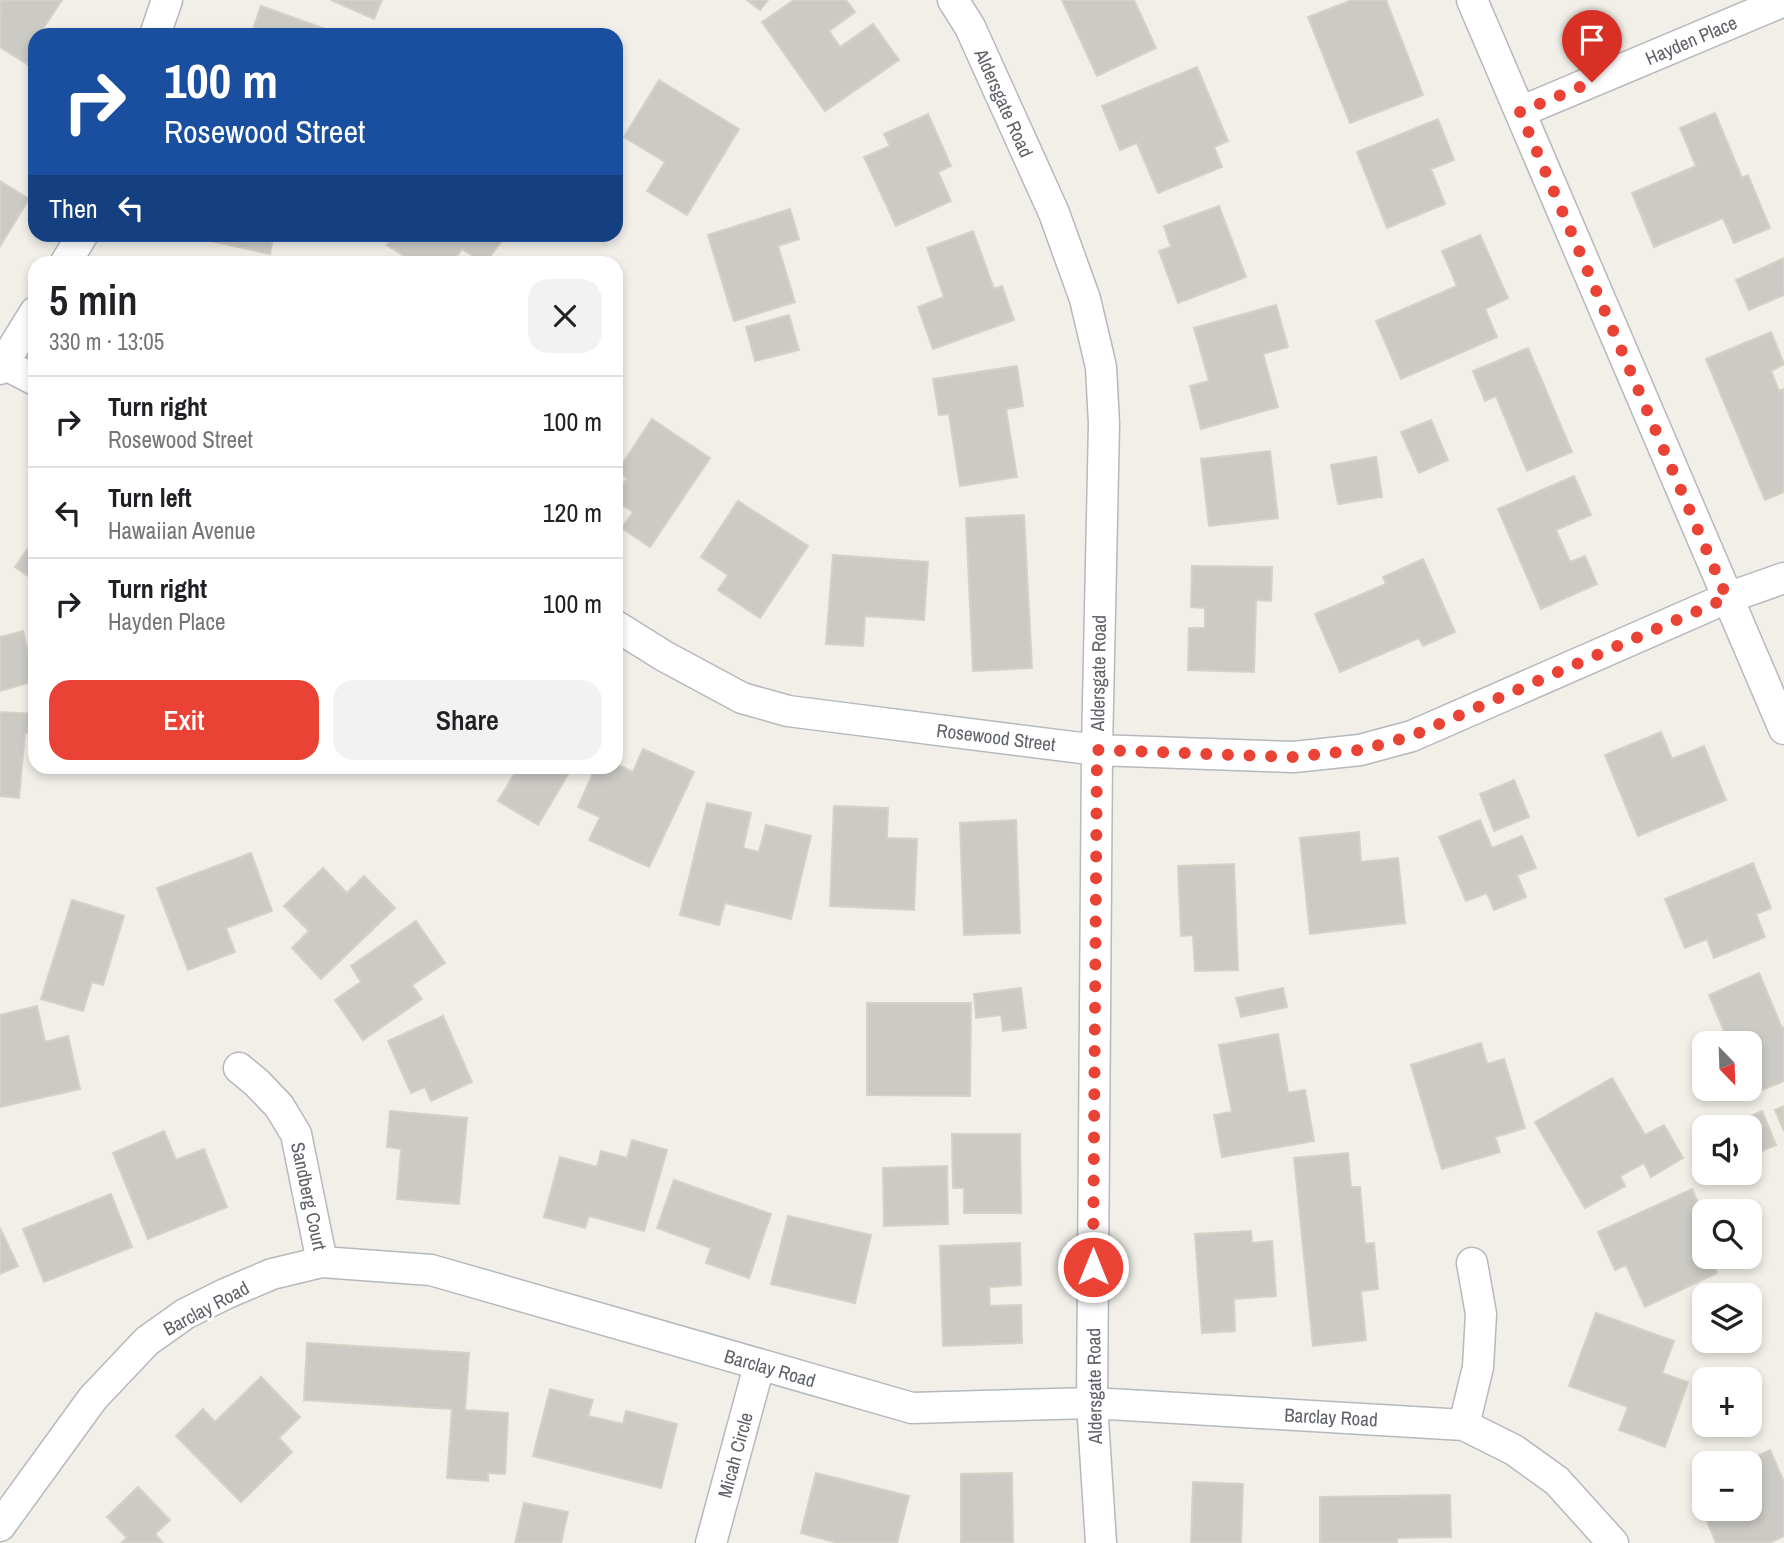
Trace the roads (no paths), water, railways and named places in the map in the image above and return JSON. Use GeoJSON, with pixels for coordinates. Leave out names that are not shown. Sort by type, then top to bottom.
{"type":"FeatureCollection","features":[{"type":"Feature","properties":{"kind":"street"},"geometry":{"type":"LineString","coordinates":[[157,28],[167,0]]}},
{"type":"Feature","properties":{"kind":"street","name":"Aldersgate Road"},"geometry":{"type":"LineString","coordinates":[[953,0],[970,27],[1054,213],[1085,299],[1101,367],[1104,425],[1097,750],[1092,1403],[1101,1543]]}},
{"type":"Feature","properties":{"kind":"street"},"geometry":{"type":"LineString","coordinates":[[1472,0],[1784,729]]}},
{"type":"Feature","properties":{"kind":"street","name":"Hayden Place"},"geometry":{"type":"LineString","coordinates":[[1520,112],[1784,1]]}},
{"type":"Feature","properties":{"kind":"street"},"geometry":{"type":"LineString","coordinates":[[28,323],[1,365],[28,377]]}},
{"type":"Feature","properties":{"kind":"street","name":"Rosewood Street"},"geometry":{"type":"LineString","coordinates":[[623,630],[742,698],[788,711],[1097,750],[1294,757],[1360,750],[1412,736],[1727,598],[1784,578]]}},
{"type":"Feature","properties":{"kind":"street","name":"Sandberg Court"},"geometry":{"type":"LineString","coordinates":[[239,1069],[279,1106],[296,1134],[322,1262]]}},
{"type":"Feature","properties":{"kind":"street","name":"Barclay Road"},"geometry":{"type":"LineString","coordinates":[[0,1526],[93,1398],[147,1341],[185,1314],[225,1294],[272,1274],[322,1262],[431,1270],[912,1408],[1092,1403],[1464,1425],[1514,1450],[1557,1481],[1613,1543]]}},
{"type":"Feature","properties":{"kind":"street"},"geometry":{"type":"LineString","coordinates":[[1464,1425],[1478,1367],[1481,1314],[1472,1263]]}},
{"type":"Feature","properties":{"kind":"street","name":"Micah Circle"},"geometry":{"type":"LineString","coordinates":[[711,1543],[759,1366]]}}]}
